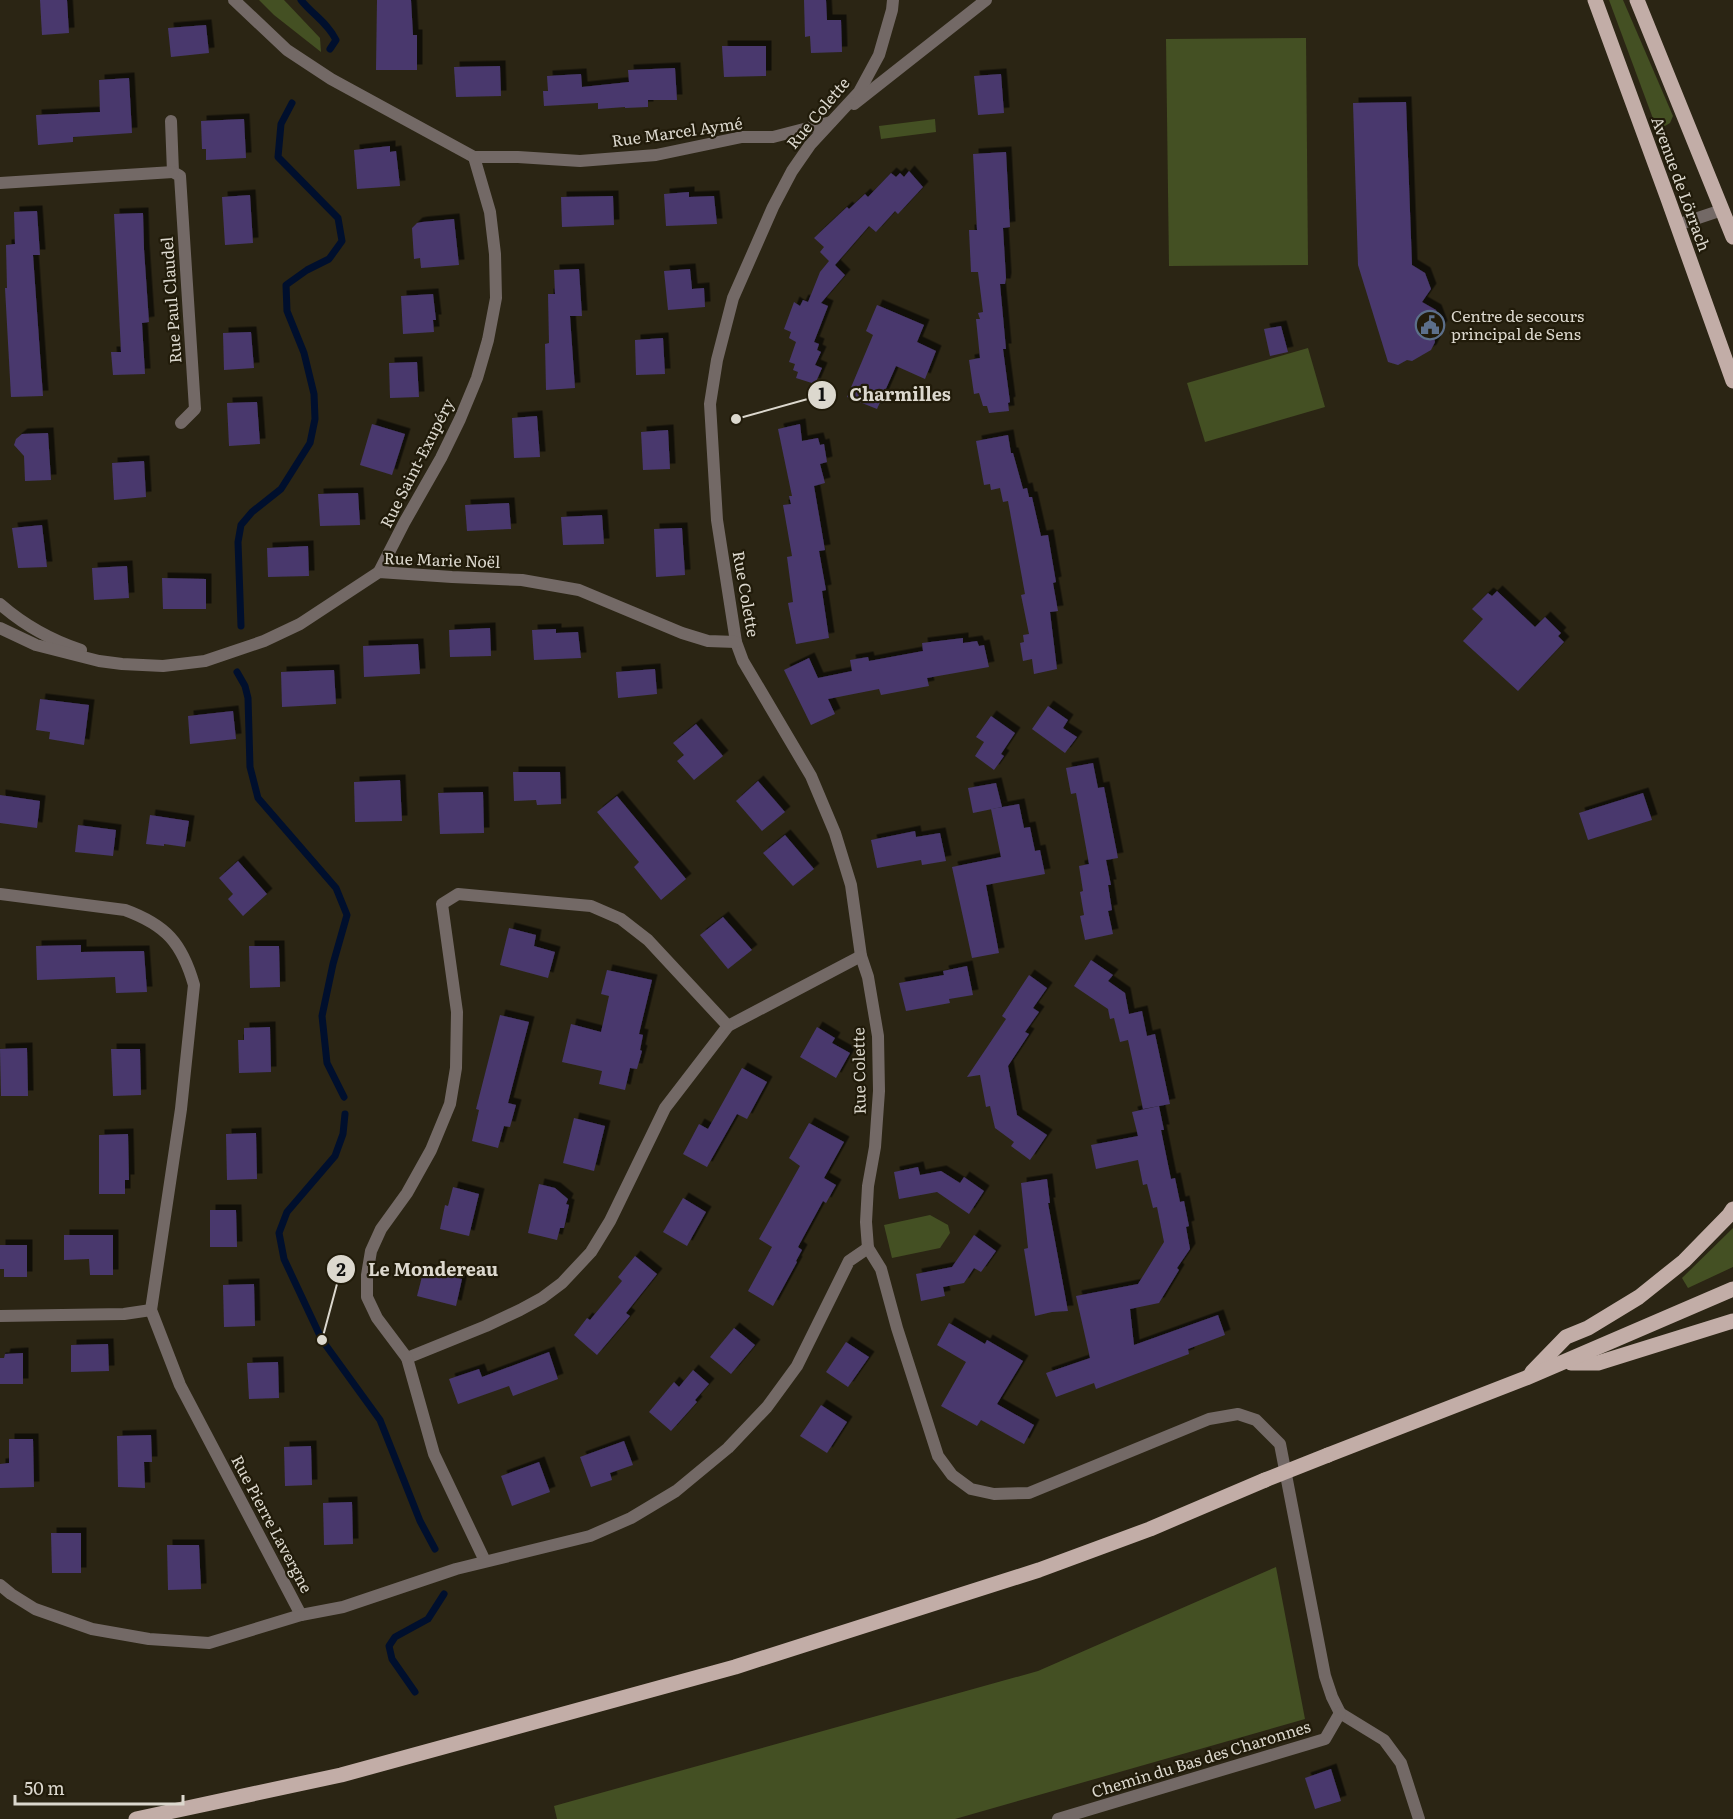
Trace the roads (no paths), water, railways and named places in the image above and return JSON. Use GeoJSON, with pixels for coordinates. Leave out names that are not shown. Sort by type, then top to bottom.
{"type":"FeatureCollection","features":[{"type":"Feature","properties":{"kind":"main road","name":"Avenue de Lörrach"},"geometry":{"type":"LineString","coordinates":[[1594,0],[1733,381]]}},
{"type":"Feature","properties":{"kind":"main road","name":"Avenue de Lörrach"},"geometry":{"type":"LineString","coordinates":[[1637,0],[1733,237]]}},
{"type":"Feature","properties":{"kind":"main road"},"geometry":{"type":"LineString","coordinates":[[1526,1378],[1566,1337],[1587,1328],[1639,1297],[1684,1261],[1733,1209]]}},
{"type":"Feature","properties":{"kind":"main road"},"geometry":{"type":"LineString","coordinates":[[135,1819],[341,1775],[735,1667],[1039,1569],[1150,1529],[1328,1455],[1526,1378],[1733,1289]]}},
{"type":"Feature","properties":{"kind":"main road"},"geometry":{"type":"LineString","coordinates":[[1562,1363],[1598,1363],[1733,1321]]}},
{"type":"Feature","properties":{"kind":"street","name":"Rue Marcel Aymé"},"geometry":{"type":"LineString","coordinates":[[234,0],[287,50],[331,79],[474,157],[580,161],[656,155],[742,137],[773,137],[832,122],[986,0]]}},
{"type":"Feature","properties":{"kind":"street","name":"Rue Colette"},"geometry":{"type":"LineString","coordinates":[[868,1248],[867,1186],[875,1147],[879,1091],[878,1036],[868,976],[861,956],[850,885],[835,833],[811,776],[743,660],[736,642],[717,520],[710,404],[715,371],[733,298],[773,207],[804,154],[859,92],[879,55],[893,0]]}},
{"type":"Feature","properties":{"kind":"street","name":"Rue Paul Claudel"},"geometry":{"type":"LineString","coordinates":[[171,121],[173,172],[180,176],[195,410],[181,423]]}},
{"type":"Feature","properties":{"kind":"street","name":"Rue Saint-Exupéry"},"geometry":{"type":"LineString","coordinates":[[380,572],[460,419],[477,378],[488,340],[496,298],[495,254],[490,212],[474,157]]}},
{"type":"Feature","properties":{"kind":"street"},"geometry":{"type":"LineString","coordinates":[[0,183],[173,172]]}},
{"type":"Feature","properties":{"kind":"street"},"geometry":{"type":"LineString","coordinates":[[1677,225],[1722,210]]}},
{"type":"Feature","properties":{"kind":"street","name":"Rue Marie Noël"},"geometry":{"type":"LineString","coordinates":[[0,628],[44,647],[73,656],[122,664],[163,666],[205,661],[264,641],[300,624],[380,572],[522,580],[579,590],[682,633],[708,641],[736,642]]}},
{"type":"Feature","properties":{"kind":"street","name":"Rue Marie Noël"},"geometry":{"type":"LineString","coordinates":[[0,604],[12,615],[40,633],[63,644],[122,664]]}},
{"type":"Feature","properties":{"kind":"street","name":"Rue Pierre Lavergne"},"geometry":{"type":"LineString","coordinates":[[0,894],[125,910],[145,917],[164,929],[182,953],[189,968],[194,985],[181,1109],[151,1310],[180,1384],[301,1615],[343,1607],[456,1569],[590,1536],[631,1518],[676,1491],[728,1449],[767,1407],[796,1366],[849,1261],[868,1248]]}},
{"type":"Feature","properties":{"kind":"street"},"geometry":{"type":"LineString","coordinates":[[485,1562],[434,1454],[407,1358],[377,1318],[367,1297],[370,1251],[381,1229],[407,1193],[431,1150],[450,1104],[456,1068],[457,1012],[442,904],[458,894],[591,906],[621,919],[648,940],[728,1026]]}},
{"type":"Feature","properties":{"kind":"street"},"geometry":{"type":"LineString","coordinates":[[407,1358],[520,1310],[542,1298],[562,1283],[591,1252],[610,1221],[665,1108],[728,1026],[861,956]]}},
{"type":"Feature","properties":{"kind":"street"},"geometry":{"type":"LineString","coordinates":[[868,1248],[880,1269],[938,1456],[952,1475],[971,1489],[994,1494],[1029,1493],[1209,1419],[1238,1414],[1256,1420],[1280,1444],[1325,1676],[1332,1697],[1340,1713],[1384,1740],[1401,1763],[1419,1819]]}},
{"type":"Feature","properties":{"kind":"street"},"geometry":{"type":"LineString","coordinates":[[0,1316],[124,1314],[151,1310]]}},
{"type":"Feature","properties":{"kind":"street"},"geometry":{"type":"LineString","coordinates":[[0,1585],[35,1609],[92,1629],[149,1639],[209,1643],[301,1615]]}},
{"type":"Feature","properties":{"kind":"street","name":"Chemin du Bas des Charonnes"},"geometry":{"type":"LineString","coordinates":[[1058,1819],[1325,1739],[1340,1713]]}},
{"type":"Feature","properties":{"kind":"waterway"},"geometry":{"type":"LineString","coordinates":[[301,0],[333,34],[336,40],[330,49]]}},
{"type":"Feature","properties":{"kind":"waterway"},"geometry":{"type":"LineString","coordinates":[[241,626],[238,542],[241,525],[252,512],[281,489],[310,443],[315,419],[314,394],[304,353],[287,311],[286,285],[307,270],[329,259],[342,241],[338,218],[278,157],[281,124],[292,103]]}},
{"type":"Feature","properties":{"kind":"waterway"},"geometry":{"type":"LineString","coordinates":[[237,672],[245,686],[248,698],[250,767],[258,798],[336,888],[347,915],[333,964],[322,1016],[327,1063],[344,1097]]}},
{"type":"Feature","properties":{"kind":"waterway"},"geometry":{"type":"LineString","coordinates":[[345,1114],[343,1134],[335,1156],[287,1212],[279,1233],[284,1259],[322,1340],[380,1420],[420,1521],[435,1549]]}},
{"type":"Feature","properties":{"kind":"waterway"},"geometry":{"type":"LineString","coordinates":[[415,1692],[392,1659],[389,1646],[395,1637],[428,1619],[444,1594]]}},
{"type":"Feature","properties":{"kind":"place","name":"Centre de secours principal de Sens"},"geometry":{"type":"Point","coordinates":[1430,325]}},
{"type":"Feature","properties":{"kind":"place","name":"Charmilles"},"geometry":{"type":"Point","coordinates":[736,419]}},
{"type":"Feature","properties":{"kind":"place","name":"Le Mondereau"},"geometry":{"type":"Point","coordinates":[322,1340]}}]}
